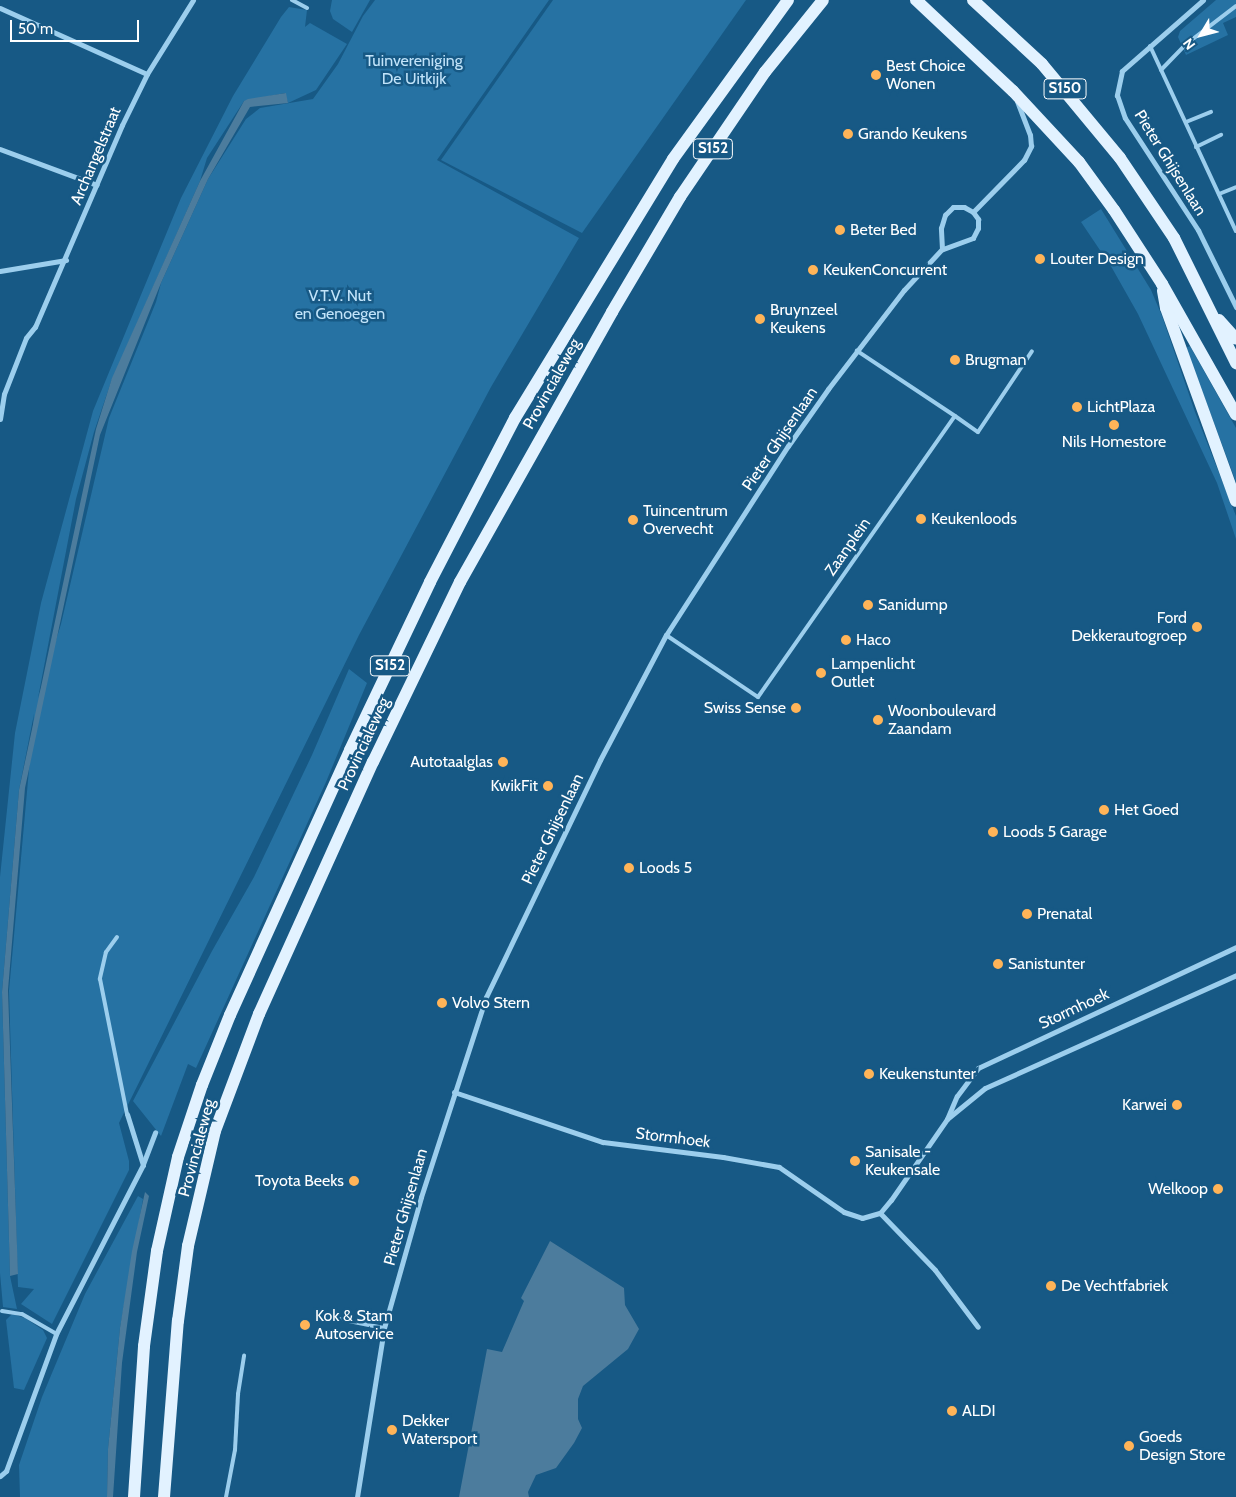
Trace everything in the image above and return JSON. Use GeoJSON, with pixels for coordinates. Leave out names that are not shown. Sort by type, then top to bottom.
{"type":"FeatureCollection","features":[{"type":"Feature","properties":{"kind":"main road","name":"Provincialeweg"},"geometry":{"type":"LineString","coordinates":[[134,1497],[144,1346],[157,1251],[178,1157],[202,1085],[230,1015],[350,750],[430,582],[515,418],[673,159],[788,0]]}},
{"type":"Feature","properties":{"kind":"main road","name":"Provincialeweg"},"geometry":{"type":"LineString","coordinates":[[164,1497],[178,1320],[188,1246],[215,1131],[259,1014],[373,762],[460,582],[607,320],[680,197],[765,72],[822,0]]}},
{"type":"Feature","properties":{"kind":"main road","name":"S150"},"geometry":{"type":"LineString","coordinates":[[916,0],[1013,91],[1079,162],[1114,210],[1162,284],[1236,415]]}},
{"type":"Feature","properties":{"kind":"main road","name":"S150"},"geometry":{"type":"LineString","coordinates":[[973,0],[1042,64],[1120,158],[1174,238],[1236,364]]}},
{"type":"Feature","properties":{"kind":"main road"},"geometry":{"type":"LineString","coordinates":[[1162,284],[1166,308],[1236,500]]}},
{"type":"Feature","properties":{"kind":"main road"},"geometry":{"type":"LineString","coordinates":[[1210,309],[1236,339]]}},
{"type":"Feature","properties":{"kind":"street","name":"Archangelstraat"},"geometry":{"type":"LineString","coordinates":[[35,328],[66,260],[122,125],[147,74],[193,0]]}},
{"type":"Feature","properties":{"kind":"street","name":"Pieter Ghijsenlaan"},"geometry":{"type":"LineString","coordinates":[[1203,0],[1122,71],[1117,95],[1125,118],[1198,230],[1236,307]]}},
{"type":"Feature","properties":{"kind":"street"},"geometry":{"type":"LineString","coordinates":[[0,8],[147,74]]}},
{"type":"Feature","properties":{"kind":"street"},"geometry":{"type":"LineString","coordinates":[[942,249],[941,228],[945,215],[952,207],[964,207],[973,212],[1024,160],[1030,146],[1030,135],[1013,91]]}},
{"type":"Feature","properties":{"kind":"street"},"geometry":{"type":"LineString","coordinates":[[0,149],[97,185]]}},
{"type":"Feature","properties":{"kind":"street","name":"Pieter Ghijsenlaan"},"geometry":{"type":"LineString","coordinates":[[357,1497],[384,1328],[454,1092],[486,997],[600,760],[666,636],[788,446],[904,290],[942,249],[973,238],[978,228],[978,219],[973,212]]}},
{"type":"Feature","properties":{"kind":"street"},"geometry":{"type":"LineString","coordinates":[[0,271],[66,260]]}},
{"type":"Feature","properties":{"kind":"street"},"geometry":{"type":"LineString","coordinates":[[0,419],[2,394],[26,338],[35,328]]}},
{"type":"Feature","properties":{"kind":"street","name":"Stormhoek"},"geometry":{"type":"LineString","coordinates":[[454,1092],[603,1142],[768,1164],[788,1172],[853,1217],[862,1218],[880,1213],[947,1119],[957,1096],[972,1075],[988,1062],[1236,947]]}},
{"type":"Feature","properties":{"kind":"street","name":"Stormhoek"},"geometry":{"type":"LineString","coordinates":[[947,1119],[985,1088],[1236,975]]}},
{"type":"Feature","properties":{"kind":"street"},"geometry":{"type":"LineString","coordinates":[[127,1114],[143,1165]]}},
{"type":"Feature","properties":{"kind":"street"},"geometry":{"type":"LineString","coordinates":[[0,1476],[6,1471],[56,1334],[143,1165],[155,1132]]}},
{"type":"Feature","properties":{"kind":"street"},"geometry":{"type":"LineString","coordinates":[[880,1213],[935,1270],[978,1327]]}},
{"type":"Feature","properties":{"kind":"lane"},"geometry":{"type":"LineString","coordinates":[[292,0],[307,8]]}},
{"type":"Feature","properties":{"kind":"lane"},"geometry":{"type":"LineString","coordinates":[[1161,70],[1185,45],[1236,6]]}},
{"type":"Feature","properties":{"kind":"lane"},"geometry":{"type":"LineString","coordinates":[[1150,46],[1236,231]]}},
{"type":"Feature","properties":{"kind":"lane"},"geometry":{"type":"LineString","coordinates":[[1186,122],[1212,112]]}},
{"type":"Feature","properties":{"kind":"lane"},"geometry":{"type":"LineString","coordinates":[[1196,147],[1221,135]]}},
{"type":"Feature","properties":{"kind":"lane"},"geometry":{"type":"LineString","coordinates":[[1219,194],[1236,186]]}},
{"type":"Feature","properties":{"kind":"lane"},"geometry":{"type":"LineString","coordinates":[[858,351],[978,432],[1032,351]]}},
{"type":"Feature","properties":{"kind":"lane","name":"Zaanplein"},"geometry":{"type":"LineString","coordinates":[[666,636],[758,697],[955,416]]}},
{"type":"Feature","properties":{"kind":"lane"},"geometry":{"type":"LineString","coordinates":[[117,936],[106,952],[100,979],[127,1114]]}},
{"type":"Feature","properties":{"kind":"lane"},"geometry":{"type":"LineString","coordinates":[[2,1311],[22,1314],[56,1334]]}},
{"type":"Feature","properties":{"kind":"lane"},"geometry":{"type":"LineString","coordinates":[[320,1315],[384,1328]]}},
{"type":"Feature","properties":{"kind":"lane"},"geometry":{"type":"LineString","coordinates":[[226,1497],[235,1450],[238,1394],[244,1355]]}},
{"type":"Feature","properties":{"kind":"green space"},"geometry":{"type":"Polygon","coordinates":[[[332,0],[370,0],[352,32],[333,19],[330,11],[332,0]]]}},
{"type":"Feature","properties":{"kind":"green space","name":"V.T.V. Nut en Genoegen"},"geometry":{"type":"Polygon","coordinates":[[[375,0],[549,0],[437,160],[579,238],[491,387],[359,635],[119,1123],[129,1161],[129,1170],[52,1324],[21,1304],[34,1289],[18,1287],[9,991],[34,714],[19,790],[2,992],[10,1276],[17,1309],[3,1307],[0,1273],[0,877],[15,733],[41,603],[93,411],[181,198],[233,96],[281,17],[289,7],[307,10],[305,27],[310,23],[347,44],[316,90],[288,103],[285,93],[244,101],[207,158],[200,181],[111,382],[94,432],[76,499],[38,698],[61,624],[109,418],[156,302],[161,283],[208,179],[246,119],[260,108],[313,99],[338,64],[363,16],[375,0]]]}},
{"type":"Feature","properties":{"kind":"green space"},"geometry":{"type":"Polygon","coordinates":[[[553,0],[746,0],[582,233],[441,160],[553,0]]]}},
{"type":"Feature","properties":{"kind":"green space"},"geometry":{"type":"Polygon","coordinates":[[[1216,0],[1236,0],[1236,17],[1223,23],[1228,35],[1186,55],[1178,37],[1180,31],[1216,0]]]}},
{"type":"Feature","properties":{"kind":"green space"},"geometry":{"type":"Polygon","coordinates":[[[1101,209],[1151,290],[1162,316],[1195,412],[1236,516],[1236,539],[1217,483],[1138,314],[1112,268],[1081,222],[1101,209]]]}},
{"type":"Feature","properties":{"kind":"green space"},"geometry":{"type":"Polygon","coordinates":[[[1190,346],[1236,428],[1236,482],[1186,348],[1190,346]]]}},
{"type":"Feature","properties":{"kind":"green space"},"geometry":{"type":"Polygon","coordinates":[[[349,669],[367,683],[326,782],[196,1068],[188,1064],[161,1136],[133,1101],[212,951],[254,877],[312,755],[349,669]]]}},
{"type":"Feature","properties":{"kind":"green space"},"geometry":{"type":"Polygon","coordinates":[[[138,1196],[143,1199],[120,1328],[108,1449],[107,1497],[20,1497],[19,1465],[42,1397],[85,1294],[138,1196]]]}},
{"type":"Feature","properties":{"kind":"green space"},"geometry":{"type":"Polygon","coordinates":[[[12,1314],[25,1318],[43,1330],[47,1338],[24,1390],[14,1388],[6,1320],[12,1314]]]}},
{"type":"Feature","properties":{"kind":"shaded area"},"geometry":{"type":"Polygon","coordinates":[[[286,93],[288,103],[250,107],[208,179],[161,283],[100,435],[25,788],[8,990],[18,1274],[10,1276],[2,992],[19,790],[96,429],[112,378],[200,181],[244,101],[286,93]]]}},
{"type":"Feature","properties":{"kind":"shaded area"},"geometry":{"type":"Polygon","coordinates":[[[145,1192],[149,1196],[137,1252],[122,1363],[113,1497],[107,1497],[108,1449],[120,1328],[132,1251],[145,1192]]]}},
{"type":"Feature","properties":{"kind":"shaded area"},"geometry":{"type":"Polygon","coordinates":[[[550,1241],[624,1288],[625,1305],[639,1329],[628,1349],[583,1386],[578,1399],[578,1419],[582,1428],[556,1468],[536,1475],[528,1492],[529,1497],[459,1497],[487,1349],[502,1352],[524,1301],[521,1298],[550,1241]]]}},
{"type":"Feature","properties":{"kind":"place","name":"Best Choice Wonen"},"geometry":{"type":"Point","coordinates":[876,75]}},
{"type":"Feature","properties":{"kind":"place","name":"Grando Keukens"},"geometry":{"type":"Point","coordinates":[848,134]}},
{"type":"Feature","properties":{"kind":"place","name":"Beter Bed"},"geometry":{"type":"Point","coordinates":[840,230]}},
{"type":"Feature","properties":{"kind":"place","name":"Louter Design"},"geometry":{"type":"Point","coordinates":[1040,259]}},
{"type":"Feature","properties":{"kind":"place","name":"KeukenConcurrent"},"geometry":{"type":"Point","coordinates":[813,270]}},
{"type":"Feature","properties":{"kind":"place","name":"Bruynzeel Keukens"},"geometry":{"type":"Point","coordinates":[760,319]}},
{"type":"Feature","properties":{"kind":"place","name":"Brugman"},"geometry":{"type":"Point","coordinates":[955,360]}},
{"type":"Feature","properties":{"kind":"place","name":"LichtPlaza"},"geometry":{"type":"Point","coordinates":[1077,407]}},
{"type":"Feature","properties":{"kind":"place","name":"Nils Homestore"},"geometry":{"type":"Point","coordinates":[1114,425]}},
{"type":"Feature","properties":{"kind":"place","name":"Keukenloods"},"geometry":{"type":"Point","coordinates":[921,519]}},
{"type":"Feature","properties":{"kind":"place","name":"Tuincentrum Overvecht"},"geometry":{"type":"Point","coordinates":[633,520]}},
{"type":"Feature","properties":{"kind":"place","name":"Sanidump"},"geometry":{"type":"Point","coordinates":[868,605]}},
{"type":"Feature","properties":{"kind":"place","name":"Ford Dekkerautogroep"},"geometry":{"type":"Point","coordinates":[1197,627]}},
{"type":"Feature","properties":{"kind":"place","name":"Haco"},"geometry":{"type":"Point","coordinates":[846,640]}},
{"type":"Feature","properties":{"kind":"place","name":"Lampenlicht Outlet"},"geometry":{"type":"Point","coordinates":[821,673]}},
{"type":"Feature","properties":{"kind":"place","name":"Swiss Sense"},"geometry":{"type":"Point","coordinates":[796,708]}},
{"type":"Feature","properties":{"kind":"place","name":"Woonboulevard Zaandam"},"geometry":{"type":"Point","coordinates":[878,720]}},
{"type":"Feature","properties":{"kind":"place","name":"Autotaalglas"},"geometry":{"type":"Point","coordinates":[503,762]}},
{"type":"Feature","properties":{"kind":"place","name":"KwikFit"},"geometry":{"type":"Point","coordinates":[548,786]}},
{"type":"Feature","properties":{"kind":"place","name":"Het Goed"},"geometry":{"type":"Point","coordinates":[1104,810]}},
{"type":"Feature","properties":{"kind":"place","name":"Loods 5 Garage"},"geometry":{"type":"Point","coordinates":[993,832]}},
{"type":"Feature","properties":{"kind":"place","name":"Loods 5"},"geometry":{"type":"Point","coordinates":[629,868]}},
{"type":"Feature","properties":{"kind":"place","name":"Prenatal"},"geometry":{"type":"Point","coordinates":[1027,914]}},
{"type":"Feature","properties":{"kind":"place","name":"Sanistunter"},"geometry":{"type":"Point","coordinates":[998,964]}},
{"type":"Feature","properties":{"kind":"place","name":"Volvo Stern"},"geometry":{"type":"Point","coordinates":[442,1003]}},
{"type":"Feature","properties":{"kind":"place","name":"Keukenstunter"},"geometry":{"type":"Point","coordinates":[869,1074]}},
{"type":"Feature","properties":{"kind":"place","name":"Karwei"},"geometry":{"type":"Point","coordinates":[1177,1105]}},
{"type":"Feature","properties":{"kind":"place","name":"Sanisale - Keukensale"},"geometry":{"type":"Point","coordinates":[855,1161]}},
{"type":"Feature","properties":{"kind":"place","name":"Toyota Beeks"},"geometry":{"type":"Point","coordinates":[354,1181]}},
{"type":"Feature","properties":{"kind":"place","name":"Welkoop"},"geometry":{"type":"Point","coordinates":[1218,1189]}},
{"type":"Feature","properties":{"kind":"place","name":"De Vechtfabriek"},"geometry":{"type":"Point","coordinates":[1051,1286]}},
{"type":"Feature","properties":{"kind":"place","name":"Kok & Stam Autoservice"},"geometry":{"type":"Point","coordinates":[305,1325]}},
{"type":"Feature","properties":{"kind":"place","name":"ALDI"},"geometry":{"type":"Point","coordinates":[952,1411]}},
{"type":"Feature","properties":{"kind":"place","name":"Dekker Watersport"},"geometry":{"type":"Point","coordinates":[392,1430]}},
{"type":"Feature","properties":{"kind":"place","name":"Goeds Design Store"},"geometry":{"type":"Point","coordinates":[1129,1446]}},
{"type":"Feature","properties":{"kind":"park label","name":"Tuinvereniging De Uitkijk"},"geometry":{"type":"Point","coordinates":[414,70]}}]}
